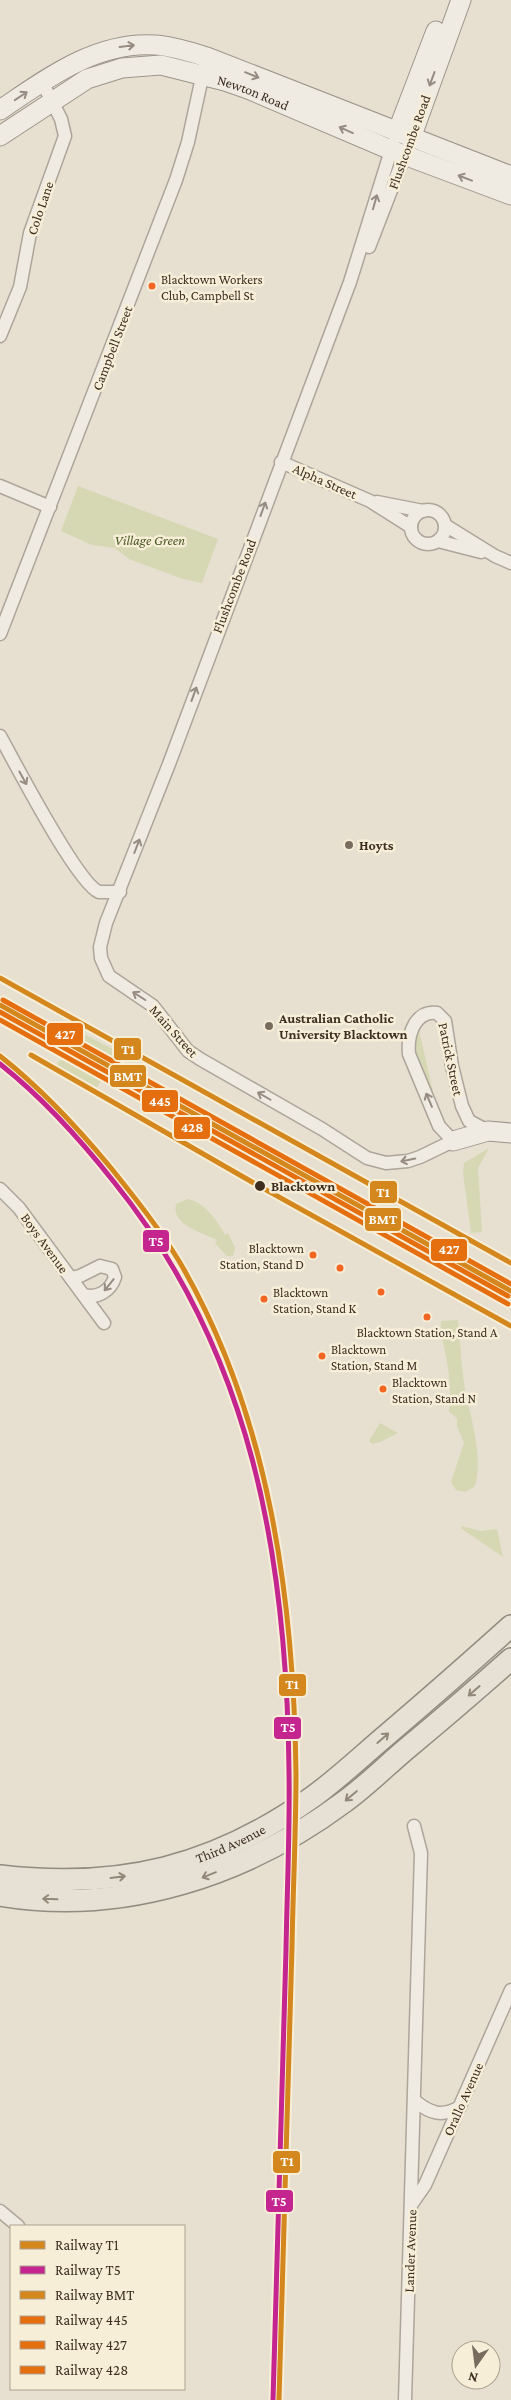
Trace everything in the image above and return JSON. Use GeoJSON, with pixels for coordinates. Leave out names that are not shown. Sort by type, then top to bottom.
{"type":"FeatureCollection","features":[{"type":"Feature","properties":{"kind":"main road","name":"Flushcombe Road"},"geometry":{"type":"LineString","coordinates":[[401,144],[448,0]]}},
{"type":"Feature","properties":{"kind":"main road","name":"Flushcombe Road"},"geometry":{"type":"LineString","coordinates":[[401,144],[461,0]]}},
{"type":"Feature","properties":{"kind":"main road","name":"Newton Road"},"geometry":{"type":"LineString","coordinates":[[0,110],[42,82],[82,59],[112,48],[131,45],[173,47],[204,66],[401,144],[511,195]]}},
{"type":"Feature","properties":{"kind":"main road","name":"Newton Road"},"geometry":{"type":"LineString","coordinates":[[0,136],[87,79],[122,68],[160,65],[204,66]]}},
{"type":"Feature","properties":{"kind":"main road","name":"Newton Road"},"geometry":{"type":"LineString","coordinates":[[401,144],[511,176]]}},
{"type":"Feature","properties":{"kind":"main road"},"geometry":{"type":"LineString","coordinates":[[453,1141],[488,1131],[511,1133]]}},
{"type":"Feature","properties":{"kind":"main road","name":"Third Avenue"},"geometry":{"type":"LineString","coordinates":[[0,1876],[60,1881],[118,1877],[180,1865],[242,1841],[281,1818],[332,1781],[511,1626]]}},
{"type":"Feature","properties":{"kind":"main road","name":"Third Avenue"},"geometry":{"type":"LineString","coordinates":[[0,1895],[77,1900],[119,1897],[192,1882],[235,1865],[261,1853],[345,1802],[509,1663]]}},
{"type":"Feature","properties":{"kind":"street","name":"Campbell Street"},"geometry":{"type":"LineString","coordinates":[[0,634],[176,180],[188,142],[204,66]]}},
{"type":"Feature","properties":{"kind":"street","name":"Colo Lane"},"geometry":{"type":"LineString","coordinates":[[0,336],[20,287],[34,220],[63,144],[64,128],[42,82]]}},
{"type":"Feature","properties":{"kind":"street","name":"Flushcombe Road"},"geometry":{"type":"LineString","coordinates":[[120,892],[350,282],[370,244],[401,144]]}},
{"type":"Feature","properties":{"kind":"street","name":"Alpha Street"},"geometry":{"type":"LineString","coordinates":[[281,462],[370,501],[411,527]]}},
{"type":"Feature","properties":{"kind":"street"},"geometry":{"type":"LineString","coordinates":[[0,486],[50,507]]}},
{"type":"Feature","properties":{"kind":"street","name":"Alpha Street"},"geometry":{"type":"LineString","coordinates":[[370,501],[424,511]]}},
{"type":"Feature","properties":{"kind":"street"},"geometry":{"type":"LineString","coordinates":[[445,525],[444,534],[438,541],[429,544],[418,542],[413,535],[411,527],[414,517],[424,511],[436,513],[445,525],[495,556],[511,563]]}},
{"type":"Feature","properties":{"kind":"street"},"geometry":{"type":"LineString","coordinates":[[438,541],[495,556]]}},
{"type":"Feature","properties":{"kind":"street"},"geometry":{"type":"LineString","coordinates":[[0,736],[33,796],[86,882],[99,892],[120,892]]}},
{"type":"Feature","properties":{"kind":"street","name":"Main Street"},"geometry":{"type":"LineString","coordinates":[[120,892],[101,936],[101,958],[106,971],[114,980],[144,999],[159,1012],[188,1051],[322,1129],[367,1158],[386,1162],[408,1161],[453,1141]]}},
{"type":"Feature","properties":{"kind":"street","name":"Patrick Street"},"geometry":{"type":"LineString","coordinates":[[453,1141],[439,1126],[409,1054],[408,1042],[415,1023],[426,1013],[437,1013],[445,1021],[452,1066],[462,1106],[469,1121],[488,1131]]}},
{"type":"Feature","properties":{"kind":"street","name":"Boys Avenue"},"geometry":{"type":"LineString","coordinates":[[0,1188],[19,1208],[104,1323]]}},
{"type":"Feature","properties":{"kind":"street","name":"Boys Avenue"},"geometry":{"type":"LineString","coordinates":[[0,1198],[19,1208]]}},
{"type":"Feature","properties":{"kind":"street","name":"Boys Avenue"},"geometry":{"type":"LineString","coordinates":[[71,1278],[80,1276],[100,1266],[112,1269],[115,1277],[108,1289],[94,1296],[84,1295]]}},
{"type":"Feature","properties":{"kind":"street","name":"Lander Avenue"},"geometry":{"type":"LineString","coordinates":[[406,2400],[421,1853],[414,1826]]}},
{"type":"Feature","properties":{"kind":"street","name":"Orallo Avenue"},"geometry":{"type":"LineString","coordinates":[[411,2205],[425,2185],[511,1990]]}},
{"type":"Feature","properties":{"kind":"street"},"geometry":{"type":"LineString","coordinates":[[415,2101],[426,2110],[438,2114],[450,2113],[460,2107]]}},
{"type":"Feature","properties":{"kind":"street"},"geometry":{"type":"LineString","coordinates":[[0,2211],[17,2225]]}},
{"type":"Feature","properties":{"kind":"green space","name":"Village Green"},"geometry":{"type":"Polygon","coordinates":[[[78,486],[218,539],[202,583],[183,579],[129,559],[115,548],[92,545],[61,531],[78,486]]]}},
{"type":"Feature","properties":{"kind":"green space"},"geometry":{"type":"Polygon","coordinates":[[[67,1025],[118,1052],[114,1059],[63,1030],[67,1025]]]}},
{"type":"Feature","properties":{"kind":"green space"},"geometry":{"type":"Polygon","coordinates":[[[419,1030],[438,1114],[414,1053],[414,1044],[419,1030]]]}},
{"type":"Feature","properties":{"kind":"green space"},"geometry":{"type":"Polygon","coordinates":[[[66,1058],[104,1076],[96,1089],[57,1066],[58,1062],[66,1058]]]}},
{"type":"Feature","properties":{"kind":"green space"},"geometry":{"type":"Polygon","coordinates":[[[489,1148],[478,1168],[482,1232],[471,1233],[463,1173],[464,1163],[489,1148]]]}},
{"type":"Feature","properties":{"kind":"green space"},"geometry":{"type":"Polygon","coordinates":[[[188,1199],[205,1208],[225,1235],[228,1233],[235,1248],[233,1256],[227,1256],[215,1243],[217,1240],[189,1227],[178,1217],[176,1204],[188,1199]]]}},
{"type":"Feature","properties":{"kind":"green space"},"geometry":{"type":"Polygon","coordinates":[[[458,1320],[464,1385],[476,1438],[478,1461],[476,1483],[474,1487],[465,1492],[456,1490],[451,1482],[464,1443],[457,1426],[457,1418],[449,1412],[450,1382],[441,1329],[441,1321],[458,1320]]]}},
{"type":"Feature","properties":{"kind":"green space"},"geometry":{"type":"Polygon","coordinates":[[[380,1423],[398,1433],[372,1444],[369,1441],[380,1423]]]}},
{"type":"Feature","properties":{"kind":"green space"},"geometry":{"type":"Polygon","coordinates":[[[461,1526],[481,1531],[497,1529],[503,1557],[462,1529],[461,1526]]]}},
{"type":"Feature","properties":{"kind":"rail line","name":"T1"},"geometry":{"type":"LineString","coordinates":[[0,978],[511,1263]]}},
{"type":"Feature","properties":{"kind":"rail line","name":"427"},"geometry":{"type":"LineString","coordinates":[[3,1000],[511,1284]]}},
{"type":"Feature","properties":{"kind":"rail line","name":"BMT"},"geometry":{"type":"LineString","coordinates":[[0,1005],[511,1291]]}},
{"type":"Feature","properties":{"kind":"rail line","name":"445"},"geometry":{"type":"LineString","coordinates":[[0,1012],[508,1296]]}},
{"type":"Feature","properties":{"kind":"rail line","name":"428"},"geometry":{"type":"LineString","coordinates":[[0,1020],[508,1304]]}},
{"type":"Feature","properties":{"kind":"rail line","name":"T1"},"geometry":{"type":"LineString","coordinates":[[31,1055],[252,1182],[511,1326]]}},
{"type":"Feature","properties":{"kind":"rail line","name":"T1"},"geometry":{"type":"LineString","coordinates":[[0,1056],[45,1095],[85,1138],[138,1202],[179,1261],[210,1320],[235,1381],[255,1444],[270,1509],[282,1575],[290,1642],[296,1774],[279,2400]]}},
{"type":"Feature","properties":{"kind":"rail line","name":"T5"},"geometry":{"type":"LineString","coordinates":[[0,1064],[46,1105],[88,1150],[114,1182],[161,1248],[199,1316],[229,1387],[252,1460],[269,1536],[280,1613],[287,1692],[289,1794],[273,2400]]}},
{"type":"Feature","properties":{"kind":"place","name":"Blacktown Workers Club, Campbell St"},"geometry":{"type":"Point","coordinates":[152,286]}},
{"type":"Feature","properties":{"kind":"place","name":"Hoyts"},"geometry":{"type":"Point","coordinates":[349,845]}},
{"type":"Feature","properties":{"kind":"place","name":"Australian Catholic University Blacktown"},"geometry":{"type":"Point","coordinates":[269,1026]}},
{"type":"Feature","properties":{"kind":"place","name":"Blacktown"},"geometry":{"type":"Point","coordinates":[260,1186]}},
{"type":"Feature","properties":{"kind":"place","name":"Blacktown Station, Stand D"},"geometry":{"type":"Point","coordinates":[313,1255]}},
{"type":"Feature","properties":{"kind":"place","name":"Blacktown Station, Stand K"},"geometry":{"type":"Point","coordinates":[264,1299]}},
{"type":"Feature","properties":{"kind":"place","name":"Blacktown Station, Stand A"},"geometry":{"type":"Point","coordinates":[427,1317]}},
{"type":"Feature","properties":{"kind":"place","name":"Blacktown Station, Stand M"},"geometry":{"type":"Point","coordinates":[322,1356]}},
{"type":"Feature","properties":{"kind":"place","name":"Blacktown Station, Stand N"},"geometry":{"type":"Point","coordinates":[383,1389]}}]}
